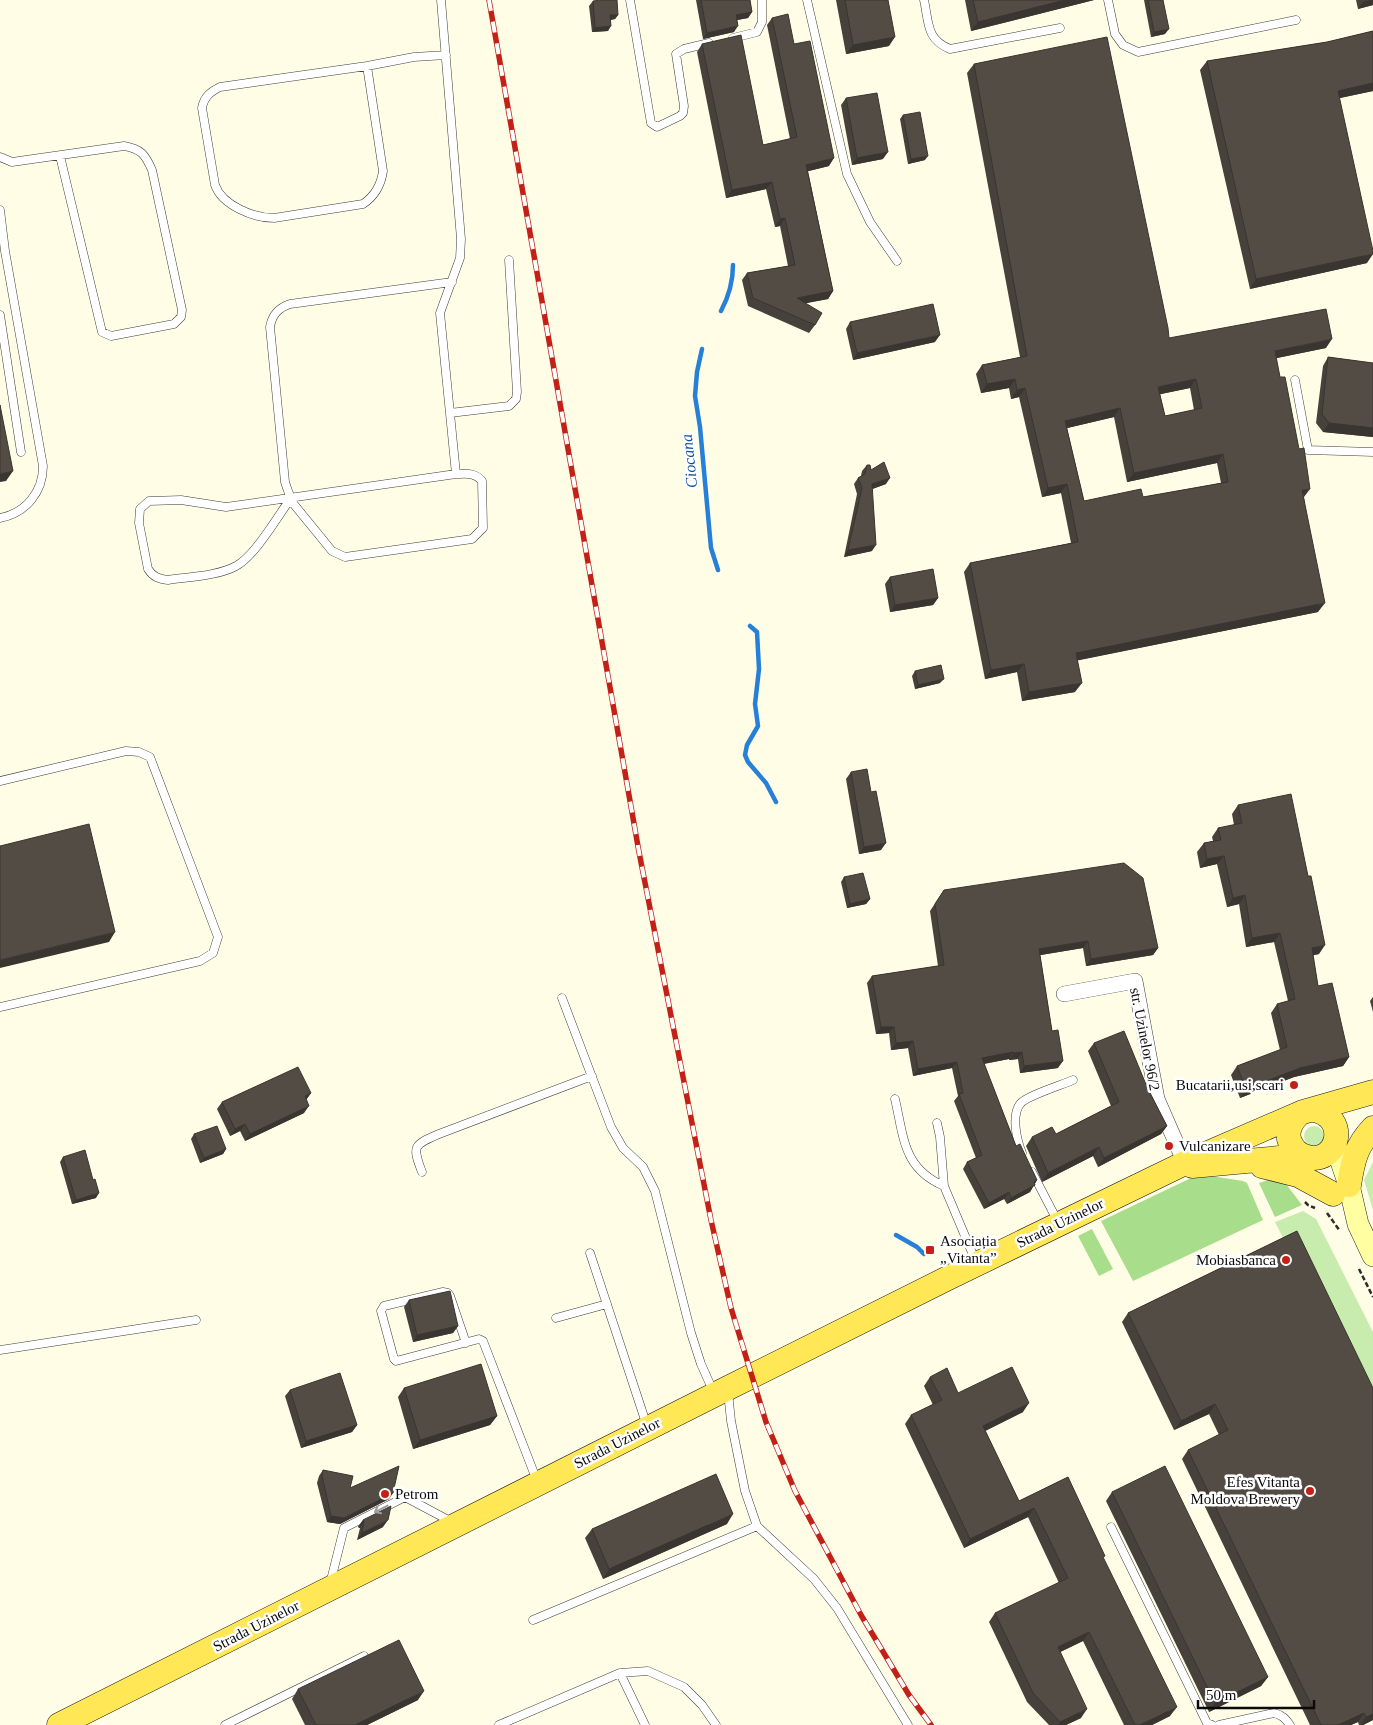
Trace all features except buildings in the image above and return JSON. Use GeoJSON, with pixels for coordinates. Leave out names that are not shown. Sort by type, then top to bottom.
{"type":"FeatureCollection","features":[{"type":"Feature","properties":{"kind":"main road","name":"Strada Uzinelor"},"geometry":{"type":"LineString","coordinates":[[61,1724],[538,1482],[1059,1224],[1182,1165],[1306,1112],[1373,1092]]}},
{"type":"Feature","properties":{"kind":"main road"},"geometry":{"type":"LineString","coordinates":[[1341,1189],[1319,1175],[1306,1157],[1297,1152],[1289,1140],[1290,1126],[1306,1112],[1320,1111],[1331,1118],[1335,1124],[1341,1189],[1356,1228],[1365,1260]]}},
{"type":"Feature","properties":{"kind":"main road"},"geometry":{"type":"LineString","coordinates":[[1306,1157],[1324,1155],[1336,1141],[1373,1117]]}},
{"type":"Feature","properties":{"kind":"main road"},"geometry":{"type":"LineString","coordinates":[[1341,1189],[1360,1143],[1373,1128]]}},
{"type":"Feature","properties":{"kind":"main road","name":"Strada Uzinelor"},"geometry":{"type":"LineString","coordinates":[[1182,1165],[1306,1157]]}},
{"type":"Feature","properties":{"kind":"main road"},"geometry":{"type":"LineString","coordinates":[[1244,1162],[1281,1170],[1341,1189]]}},
{"type":"Feature","properties":{"kind":"street","name":"str. Uzinelor 96/2"},"geometry":{"type":"LineString","coordinates":[[1064,994],[1135,981],[1157,1099],[1182,1165]]}},
{"type":"Feature","properties":{"kind":"lane"},"geometry":{"type":"LineString","coordinates":[[441,0],[461,239],[460,258],[440,313],[456,474]]}},
{"type":"Feature","properties":{"kind":"lane"},"geometry":{"type":"LineString","coordinates":[[630,0],[651,123],[656,127],[680,116],[684,110],[676,54],[684,49],[757,32],[762,22],[762,0]]}},
{"type":"Feature","properties":{"kind":"lane"},"geometry":{"type":"LineString","coordinates":[[807,0],[847,174],[870,222],[897,261]]}},
{"type":"Feature","properties":{"kind":"lane"},"geometry":{"type":"LineString","coordinates":[[924,0],[932,37],[939,44],[950,49],[1060,28]]}},
{"type":"Feature","properties":{"kind":"lane"},"geometry":{"type":"LineString","coordinates":[[1108,0],[1115,34],[1123,45],[1138,52],[1296,20]]}},
{"type":"Feature","properties":{"kind":"lane"},"geometry":{"type":"LineString","coordinates":[[367,66],[383,171],[379,185],[370,199],[363,204],[264,218],[238,207],[218,193],[214,184],[202,108],[203,102],[212,90],[220,87],[367,66],[414,56],[446,55]]}},
{"type":"Feature","properties":{"kind":"lane"},"geometry":{"type":"LineString","coordinates":[[0,156],[12,162],[124,146],[137,148],[147,158],[152,170],[182,310],[181,317],[174,324],[111,336],[102,332],[60,156]]}},
{"type":"Feature","properties":{"kind":"lane"},"geometry":{"type":"LineString","coordinates":[[0,210],[5,251],[43,466],[40,487],[27,505],[14,514],[0,518]]}},
{"type":"Feature","properties":{"kind":"lane"},"geometry":{"type":"LineString","coordinates":[[450,414],[509,406],[516,399],[509,260]]}},
{"type":"Feature","properties":{"kind":"lane"},"geometry":{"type":"LineString","coordinates":[[291,498],[244,561],[235,567],[225,571],[168,580],[161,580],[152,575],[148,569],[139,523],[140,509],[149,501],[182,500],[226,508],[291,498],[456,474],[469,473],[476,475],[482,481],[482,528],[472,539],[345,557],[332,551],[292,502],[291,498],[285,482],[270,327],[273,316],[283,307],[290,304],[452,282]]}},
{"type":"Feature","properties":{"kind":"lane"},"geometry":{"type":"LineString","coordinates":[[0,315],[21,452]]}},
{"type":"Feature","properties":{"kind":"lane"},"geometry":{"type":"LineString","coordinates":[[1295,380],[1308,450],[1373,452]]}},
{"type":"Feature","properties":{"kind":"lane"},"geometry":{"type":"LineString","coordinates":[[0,781],[126,751],[139,752],[150,757],[218,937],[213,953],[200,961],[0,1007]]}},
{"type":"Feature","properties":{"kind":"lane"},"geometry":{"type":"LineString","coordinates":[[562,998],[618,1140],[623,1148],[643,1167],[654,1191],[691,1333],[701,1364],[721,1391],[731,1421],[744,1491],[758,1526],[814,1578],[837,1608],[908,1725]]}},
{"type":"Feature","properties":{"kind":"lane"},"geometry":{"type":"LineString","coordinates":[[422,1172],[415,1152],[422,1142],[592,1076]]}},
{"type":"Feature","properties":{"kind":"lane"},"geometry":{"type":"LineString","coordinates":[[1025,1160],[1019,1144],[1016,1122],[1017,1110],[1020,1104],[1027,1099],[1073,1080]]}},
{"type":"Feature","properties":{"kind":"lane"},"geometry":{"type":"LineString","coordinates":[[895,1099],[910,1159],[923,1174],[932,1181],[944,1186]]}},
{"type":"Feature","properties":{"kind":"lane"},"geometry":{"type":"LineString","coordinates":[[937,1123],[944,1186],[976,1264]]}},
{"type":"Feature","properties":{"kind":"lane"},"geometry":{"type":"LineString","coordinates":[[1029,1168],[1059,1224]]}},
{"type":"Feature","properties":{"kind":"lane"},"geometry":{"type":"LineString","coordinates":[[590,1252],[647,1428]]}},
{"type":"Feature","properties":{"kind":"lane"},"geometry":{"type":"LineString","coordinates":[[466,1342],[448,1293],[443,1292],[384,1306],[381,1311],[396,1361],[479,1339],[483,1341],[538,1482]]}},
{"type":"Feature","properties":{"kind":"lane"},"geometry":{"type":"LineString","coordinates":[[556,1318],[607,1304]]}},
{"type":"Feature","properties":{"kind":"lane"},"geometry":{"type":"LineString","coordinates":[[0,1350],[196,1320]]}},
{"type":"Feature","properties":{"kind":"lane"},"geometry":{"type":"LineString","coordinates":[[328,1590],[344,1528],[405,1497],[456,1524]]}},
{"type":"Feature","properties":{"kind":"lane"},"geometry":{"type":"LineString","coordinates":[[533,1620],[758,1526]]}},
{"type":"Feature","properties":{"kind":"lane"},"geometry":{"type":"LineString","coordinates":[[1111,1527],[1207,1722],[1212,1725]]}},
{"type":"Feature","properties":{"kind":"lane"},"geometry":{"type":"LineString","coordinates":[[226,1725],[364,1656]]}},
{"type":"Feature","properties":{"kind":"lane"},"geometry":{"type":"LineString","coordinates":[[499,1725],[620,1673],[648,1672],[684,1687],[702,1705],[716,1725]]}},
{"type":"Feature","properties":{"kind":"lane"},"geometry":{"type":"LineString","coordinates":[[620,1673],[645,1725]]}},
{"type":"Feature","properties":{"kind":"lane"},"geometry":{"type":"LineString","coordinates":[[1219,1725],[1274,1713],[1281,1714],[1290,1725]]}},
{"type":"Feature","properties":{"kind":"path"},"geometry":{"type":"LineString","coordinates":[[1303,1200],[1308,1205],[1356,1228]]}},
{"type":"Feature","properties":{"kind":"path"},"geometry":{"type":"LineString","coordinates":[[1365,1260],[1373,1297]]}},
{"type":"Feature","properties":{"kind":"green space"},"geometry":{"type":"Polygon","coordinates":[[[1310,1126],[1318,1126],[1324,1132],[1324,1140],[1318,1146],[1310,1146],[1304,1140],[1304,1132],[1310,1126]]]}},
{"type":"Feature","properties":{"kind":"green space"},"geometry":{"type":"Polygon","coordinates":[[[1373,1162],[1373,1210],[1364,1180],[1373,1162]]]}},
{"type":"Feature","properties":{"kind":"green space"},"geometry":{"type":"Polygon","coordinates":[[[1211,1176],[1247,1183],[1263,1220],[1133,1281],[1101,1221],[1191,1178],[1211,1176]]]}},
{"type":"Feature","properties":{"kind":"green space"},"geometry":{"type":"Polygon","coordinates":[[[1268,1180],[1286,1184],[1302,1205],[1275,1217],[1259,1183],[1268,1180]]]}},
{"type":"Feature","properties":{"kind":"green space"},"geometry":{"type":"Polygon","coordinates":[[[1303,1211],[1316,1219],[1373,1332],[1373,1411],[1287,1236],[1283,1238],[1275,1222],[1303,1211]]]}},
{"type":"Feature","properties":{"kind":"green space"},"geometry":{"type":"Polygon","coordinates":[[[1092,1229],[1113,1269],[1099,1276],[1078,1236],[1092,1229]]]}},
{"type":"Feature","properties":{"kind":"waterway","name":"Ciocana"},"geometry":{"type":"LineString","coordinates":[[721,311],[730,289],[733,265]]}},
{"type":"Feature","properties":{"kind":"waterway","name":"Ciocana"},"geometry":{"type":"LineString","coordinates":[[702,349],[697,372],[695,396],[700,427],[711,548],[718,570]]}},
{"type":"Feature","properties":{"kind":"waterway","name":"Ciocana"},"geometry":{"type":"LineString","coordinates":[[750,626],[757,632],[759,669],[755,704],[758,726],[747,745],[745,755],[748,762],[766,783],[776,802]]}},
{"type":"Feature","properties":{"kind":"waterway","name":"Ciocana"},"geometry":{"type":"LineString","coordinates":[[896,1235],[917,1247],[924,1254]]}},
{"type":"Feature","properties":{"kind":"railway"},"geometry":{"type":"LineString","coordinates":[[489,0],[639,852],[711,1220],[731,1308],[766,1422],[795,1491],[861,1615],[909,1695],[931,1725]]}},
{"type":"Feature","properties":{"kind":"place","name":"Bucatarii,usi,scari"},"geometry":{"type":"Point","coordinates":[1294,1085]}},
{"type":"Feature","properties":{"kind":"place","name":"Vulcanizare"},"geometry":{"type":"Point","coordinates":[1169,1146]}},
{"type":"Feature","properties":{"kind":"place","name":"Asociația „Vitanta”"},"geometry":{"type":"Point","coordinates":[930,1250]}},
{"type":"Feature","properties":{"kind":"place","name":"Mobiasbanca"},"geometry":{"type":"Point","coordinates":[1286,1260]}},
{"type":"Feature","properties":{"kind":"place","name":"Efes Vitanta Moldova Brewery"},"geometry":{"type":"Point","coordinates":[1310,1491]}},
{"type":"Feature","properties":{"kind":"place","name":"Petrom"},"geometry":{"type":"Point","coordinates":[385,1494]}}]}
